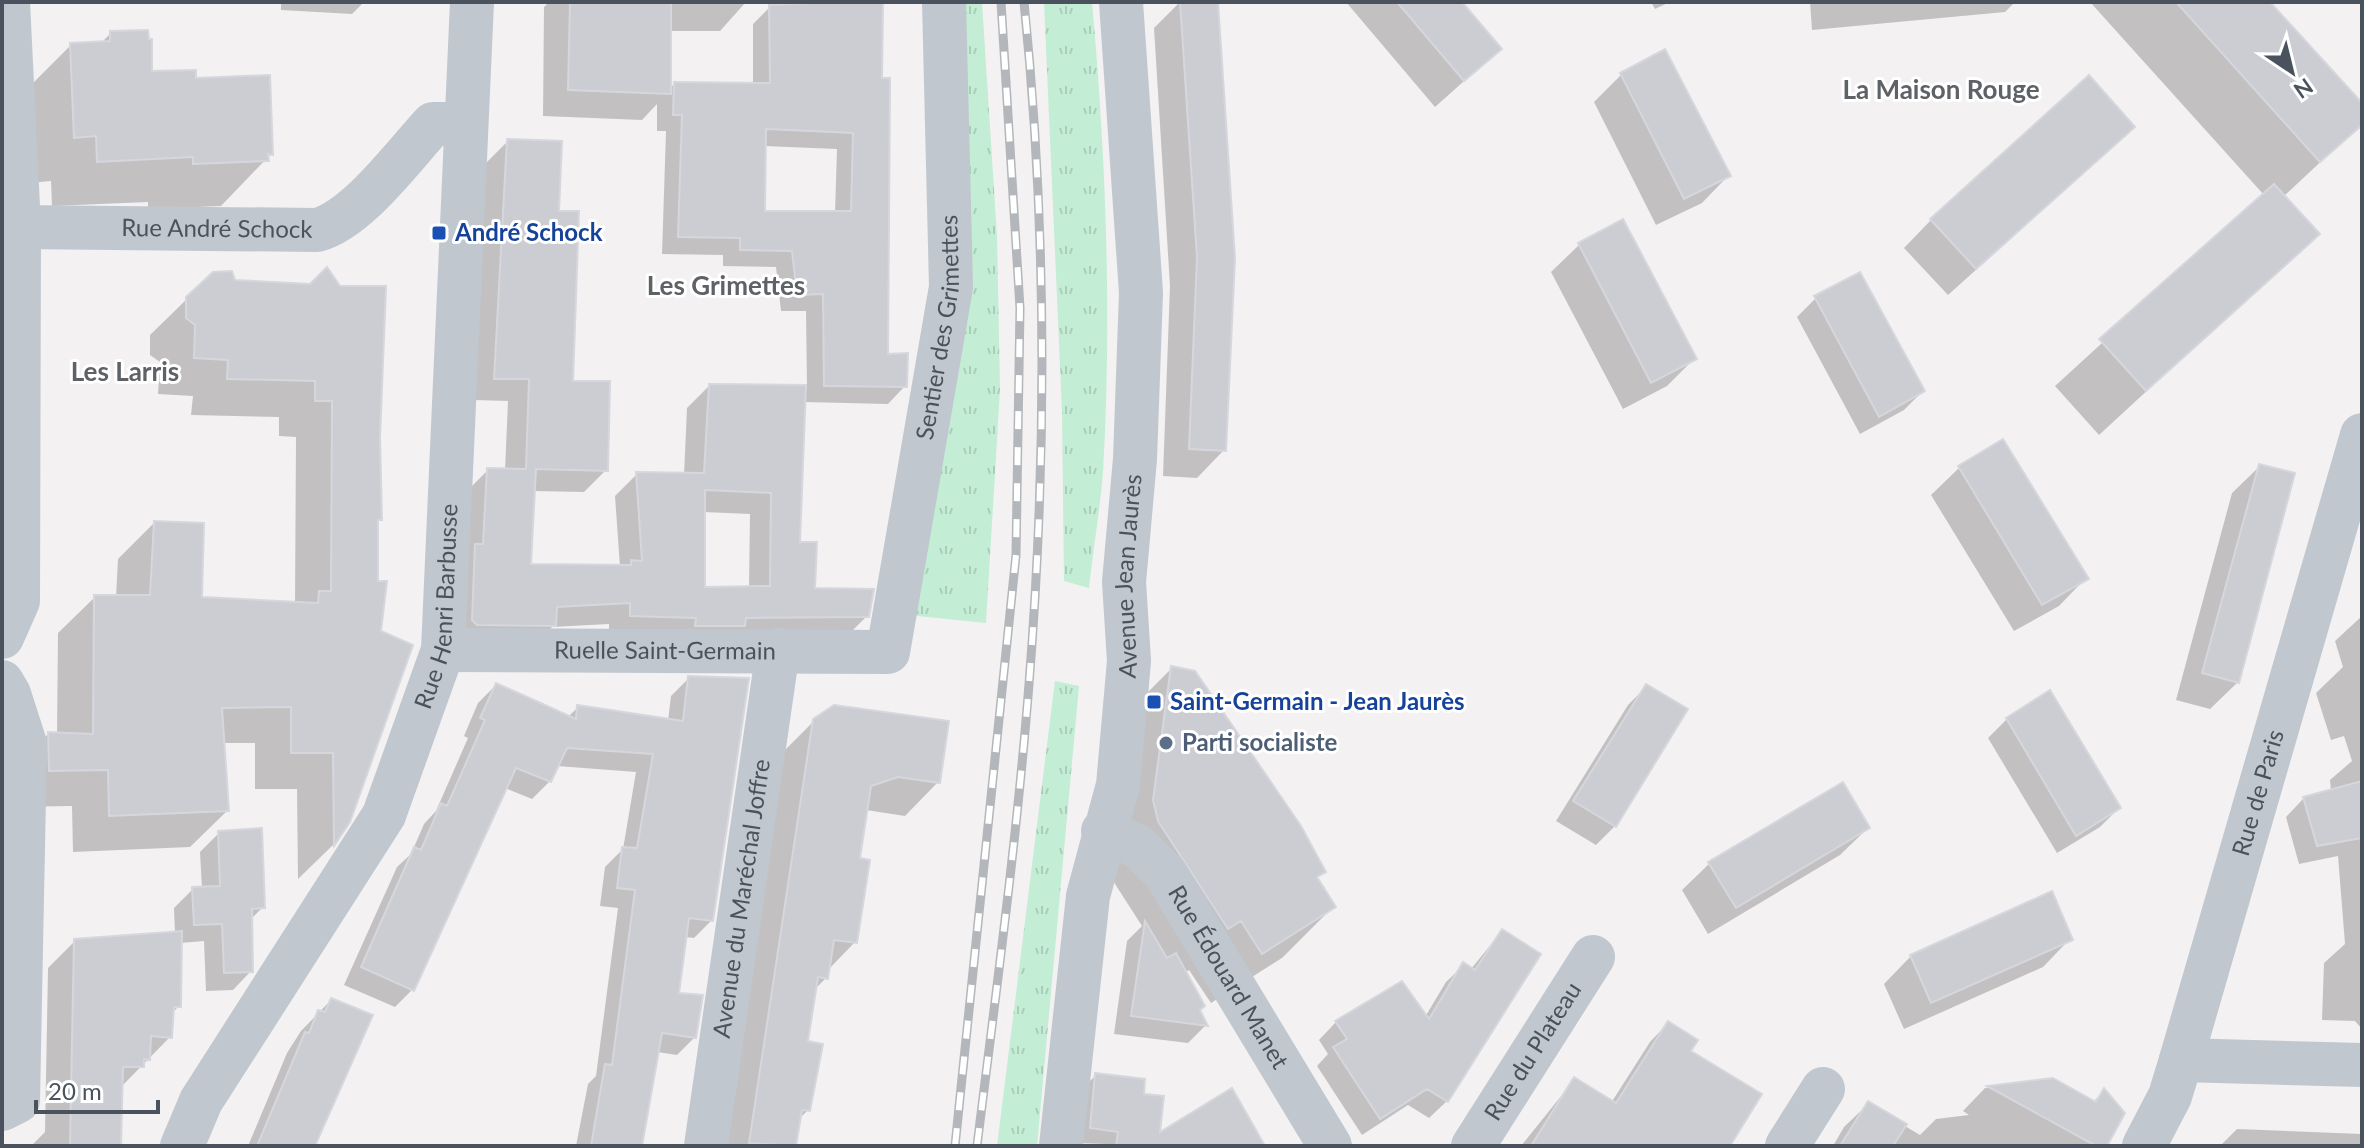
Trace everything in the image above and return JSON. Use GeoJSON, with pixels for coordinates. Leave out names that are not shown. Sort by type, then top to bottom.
{"type":"FeatureCollection","features":[{"type":"Feature","properties":{"kind":"street"},"geometry":{"type":"LineString","coordinates":[[2,637],[18,601],[19,227],[8,2]]}},
{"type":"Feature","properties":{"kind":"street","name":"Rue Henri Barbusse"},"geometry":{"type":"LineString","coordinates":[[182,1146],[201,1101],[384,815],[443,650],[472,2]]}},
{"type":"Feature","properties":{"kind":"street","name":"Sentier des Grimettes"},"geometry":{"type":"LineString","coordinates":[[888,652],[951,287],[944,2]]}},
{"type":"Feature","properties":{"kind":"street","name":"Avenue Jean Jaurès"},"geometry":{"type":"LineString","coordinates":[[1061,1146],[1088,896],[1103,831],[1118,785],[1129,661],[1124,582],[1141,352],[1141,293],[1121,2]]}},
{"type":"Feature","properties":{"kind":"street","name":"Rue André Schock"},"geometry":{"type":"LineString","coordinates":[[19,227],[317,230],[332,226],[349,213],[433,124],[466,124]]}},
{"type":"Feature","properties":{"kind":"street","name":"Rue de Paris"},"geometry":{"type":"LineString","coordinates":[[2144,1146],[2170,1096],[2362,435]]}},
{"type":"Feature","properties":{"kind":"street","name":"Ruelle Saint-Germain"},"geometry":{"type":"LineString","coordinates":[[443,650],[888,652]]}},
{"type":"Feature","properties":{"kind":"street","name":"Avenue du Maréchal Joffre"},"geometry":{"type":"LineString","coordinates":[[706,1146],[778,650]]}},
{"type":"Feature","properties":{"kind":"street"},"geometry":{"type":"LineString","coordinates":[[2,682],[25,744],[10,1105]]}},
{"type":"Feature","properties":{"kind":"street","name":"Rue Édouard Manet"},"geometry":{"type":"LineString","coordinates":[[1103,831],[1137,846],[1165,873],[1330,1146]]}},
{"type":"Feature","properties":{"kind":"street","name":"Rue du Plateau"},"geometry":{"type":"LineString","coordinates":[[1473,1146],[1593,957]]}},
{"type":"Feature","properties":{"kind":"street"},"geometry":{"type":"LineString","coordinates":[[2181,1060],[2362,1065]]}},
{"type":"Feature","properties":{"kind":"street"},"geometry":{"type":"LineString","coordinates":[[1787,1146],[1823,1089]]}},
{"type":"Feature","properties":{"kind":"green space"},"geometry":{"type":"Polygon","coordinates":[[[957,2],[982,2],[997,237],[1000,389],[986,623],[908,615],[957,2]]]}},
{"type":"Feature","properties":{"kind":"green space"},"geometry":{"type":"Polygon","coordinates":[[[1044,2],[1092,2],[1097,60],[1106,237],[1107,355],[1103,472],[1089,588],[1064,581],[1062,411],[1044,2]]]}},
{"type":"Feature","properties":{"kind":"green space"},"geometry":{"type":"Polygon","coordinates":[[[1055,681],[1079,686],[1037,1146],[997,1146],[1055,681]]]}},
{"type":"Feature","properties":{"kind":"building"},"geometry":{"type":"Polygon","coordinates":[[[570,2],[671,2],[671,94],[568,90],[570,2]]]}},
{"type":"Feature","properties":{"kind":"building"},"geometry":{"type":"Polygon","coordinates":[[[883,2],[882,78],[890,78],[888,354],[908,353],[907,387],[824,386],[823,294],[797,295],[792,251],[740,250],[740,238],[678,237],[682,115],[673,115],[674,82],[770,83],[769,5],[883,2]],[[766,129],[765,211],[851,211],[853,133],[766,129]]]}},
{"type":"Feature","properties":{"kind":"building"},"geometry":{"type":"Polygon","coordinates":[[[1180,2],[1218,2],[1235,258],[1226,451],[1189,449],[1197,257],[1180,2]]]}},
{"type":"Feature","properties":{"kind":"building"},"geometry":{"type":"Polygon","coordinates":[[[1397,2],[1462,2],[1502,49],[1464,81],[1397,2]]]}},
{"type":"Feature","properties":{"kind":"building"},"geometry":{"type":"Polygon","coordinates":[[[2176,2],[2270,2],[2362,103],[2362,125],[2320,162],[2176,2]]]}},
{"type":"Feature","properties":{"kind":"building"},"geometry":{"type":"Polygon","coordinates":[[[148,30],[149,39],[152,39],[152,71],[196,70],[196,78],[270,75],[273,155],[268,154],[269,161],[193,164],[193,157],[97,162],[96,136],[74,138],[70,43],[110,41],[110,31],[148,30]]]}},
{"type":"Feature","properties":{"kind":"building"},"geometry":{"type":"Polygon","coordinates":[[[1665,49],[1731,176],[1684,199],[1620,73],[1665,49]]]}},
{"type":"Feature","properties":{"kind":"building"},"geometry":{"type":"Polygon","coordinates":[[[2089,75],[2135,127],[1976,269],[1930,219],[2089,75]]]}},
{"type":"Feature","properties":{"kind":"building"},"geometry":{"type":"Polygon","coordinates":[[[507,139],[562,141],[559,211],[579,211],[573,381],[610,381],[608,471],[536,469],[531,564],[631,565],[631,560],[642,561],[636,472],[704,473],[709,384],[806,385],[800,542],[817,542],[815,588],[874,589],[869,617],[746,618],[745,626],[695,626],[696,618],[630,616],[630,603],[557,607],[556,626],[477,625],[472,620],[475,544],[483,544],[487,468],[526,469],[529,379],[494,379],[507,139]],[[705,490],[705,587],[770,586],[771,493],[705,490]]]}},
{"type":"Feature","properties":{"kind":"building"},"geometry":{"type":"Polygon","coordinates":[[[2274,184],[2320,234],[2146,391],[2099,339],[2274,184]]]}},
{"type":"Feature","properties":{"kind":"building"},"geometry":{"type":"Polygon","coordinates":[[[1623,219],[1697,359],[1651,383],[1578,243],[1623,219]]]}},
{"type":"Feature","properties":{"kind":"building"},"geometry":{"type":"Polygon","coordinates":[[[327,267],[340,286],[386,286],[378,581],[387,581],[381,631],[413,645],[350,822],[334,846],[333,753],[291,753],[291,707],[222,708],[229,811],[109,816],[108,770],[49,771],[48,732],[93,734],[94,595],[150,595],[154,521],[204,523],[202,597],[318,603],[319,591],[331,591],[332,401],[315,401],[315,381],[227,379],[228,360],[194,358],[195,325],[186,318],[186,297],[213,272],[232,271],[235,280],[310,284],[327,267]]]}},
{"type":"Feature","properties":{"kind":"building"},"geometry":{"type":"Polygon","coordinates":[[[1860,272],[1925,391],[1879,417],[1814,296],[1860,272]]]}},
{"type":"Feature","properties":{"kind":"building"},"geometry":{"type":"Polygon","coordinates":[[[2003,439],[2089,579],[2042,605],[1958,466],[2003,439]]]}},
{"type":"Feature","properties":{"kind":"building"},"geometry":{"type":"Polygon","coordinates":[[[2259,464],[2295,473],[2239,683],[2202,673],[2259,464]]]}},
{"type":"Feature","properties":{"kind":"building"},"geometry":{"type":"Polygon","coordinates":[[[1171,666],[1195,671],[1301,826],[1326,872],[1317,877],[1336,907],[1262,954],[1241,921],[1228,929],[1158,821],[1153,800],[1171,666]]]}},
{"type":"Feature","properties":{"kind":"building"},"geometry":{"type":"Polygon","coordinates":[[[688,676],[749,678],[713,921],[689,918],[679,993],[703,995],[696,1038],[662,1033],[642,1146],[591,1146],[605,1064],[612,1065],[635,890],[617,888],[622,847],[637,848],[653,754],[567,748],[551,782],[516,768],[414,991],[361,967],[414,847],[421,850],[441,803],[447,806],[485,720],[480,718],[496,683],[576,719],[577,705],[683,721],[688,676]]]}},
{"type":"Feature","properties":{"kind":"building"},"geometry":{"type":"Polygon","coordinates":[[[1646,684],[1688,709],[1616,827],[1573,801],[1646,684]]]}},
{"type":"Feature","properties":{"kind":"building"},"geometry":{"type":"Polygon","coordinates":[[[2050,690],[2121,808],[2076,836],[2006,718],[2050,690]]]}},
{"type":"Feature","properties":{"kind":"building"},"geometry":{"type":"Polygon","coordinates":[[[834,705],[949,721],[940,783],[898,777],[871,786],[860,858],[870,860],[857,943],[834,940],[828,979],[818,977],[808,1041],[823,1044],[810,1111],[802,1110],[796,1146],[749,1143],[813,719],[834,705]]]}},
{"type":"Feature","properties":{"kind":"building"},"geometry":{"type":"Polygon","coordinates":[[[2362,781],[2362,838],[2317,846],[2303,797],[2362,781]]]}},
{"type":"Feature","properties":{"kind":"building"},"geometry":{"type":"Polygon","coordinates":[[[1843,782],[1870,828],[1736,908],[1708,862],[1843,782]]]}},
{"type":"Feature","properties":{"kind":"building"},"geometry":{"type":"Polygon","coordinates":[[[262,828],[265,908],[252,909],[253,972],[224,973],[222,924],[194,925],[192,887],[220,886],[218,831],[262,828]]]}},
{"type":"Feature","properties":{"kind":"building"},"geometry":{"type":"Polygon","coordinates":[[[2052,891],[2073,940],[1931,1003],[1910,955],[2052,891]]]}},
{"type":"Feature","properties":{"kind":"building"},"geometry":{"type":"Polygon","coordinates":[[[1145,921],[1167,958],[1176,953],[1205,1006],[1200,1010],[1208,1026],[1131,1016],[1145,921]]]}},
{"type":"Feature","properties":{"kind":"building"},"geometry":{"type":"Polygon","coordinates":[[[1502,929],[1541,954],[1448,1102],[1427,1089],[1380,1119],[1333,1047],[1347,1039],[1335,1021],[1402,981],[1429,1019],[1463,962],[1475,970],[1502,929]]]}},
{"type":"Feature","properties":{"kind":"building"},"geometry":{"type":"Polygon","coordinates":[[[182,931],[181,1007],[174,1007],[172,1038],[151,1036],[150,1060],[144,1059],[144,1067],[123,1067],[121,1146],[70,1146],[74,939],[182,931]]]}},
{"type":"Feature","properties":{"kind":"building"},"geometry":{"type":"Polygon","coordinates":[[[331,998],[373,1015],[315,1146],[257,1146],[305,1032],[309,1033],[318,1010],[325,1012],[331,998]]]}},
{"type":"Feature","properties":{"kind":"building"},"geometry":{"type":"Polygon","coordinates":[[[1668,1021],[1698,1040],[1691,1051],[1762,1094],[1730,1146],[1531,1146],[1574,1077],[1616,1103],[1668,1021]]]}},
{"type":"Feature","properties":{"kind":"building"},"geometry":{"type":"Polygon","coordinates":[[[1095,1073],[1145,1079],[1144,1094],[1164,1096],[1160,1132],[1232,1088],[1265,1146],[1116,1146],[1118,1132],[1090,1128],[1095,1073]]]}},
{"type":"Feature","properties":{"kind":"building"},"geometry":{"type":"Polygon","coordinates":[[[2053,1078],[2096,1102],[2104,1088],[2125,1113],[2107,1146],[2096,1146],[1987,1086],[2053,1078]]]}},
{"type":"Feature","properties":{"kind":"building"},"geometry":{"type":"Polygon","coordinates":[[[1868,1101],[1907,1124],[1893,1146],[1840,1146],[1868,1101]]]}},
{"type":"Feature","properties":{"kind":"railway"},"geometry":{"type":"LineString","coordinates":[[955,1146],[1016,555],[1020,308],[1001,2]]}},
{"type":"Feature","properties":{"kind":"railway"},"geometry":{"type":"LineString","coordinates":[[977,1146],[1018,800],[1029,684],[1039,513],[1040,257],[1032,87],[1024,2]]}},
{"type":"Feature","properties":{"kind":"place","name":"André Schock"},"geometry":{"type":"Point","coordinates":[439,233]}},
{"type":"Feature","properties":{"kind":"place","name":"Saint-Germain - Jean Jaurès"},"geometry":{"type":"Point","coordinates":[1154,702]}},
{"type":"Feature","properties":{"kind":"place","name":"Parti socialiste"},"geometry":{"type":"Point","coordinates":[1166,743]}},
{"type":"Feature","properties":{"kind":"district","name":"La Maison Rouge"},"geometry":{"type":"Point","coordinates":[1941,90]}},
{"type":"Feature","properties":{"kind":"district","name":"Les Grimettes"},"geometry":{"type":"Point","coordinates":[726,286]}},
{"type":"Feature","properties":{"kind":"district","name":"Les Larris"},"geometry":{"type":"Point","coordinates":[125,372]}}]}
